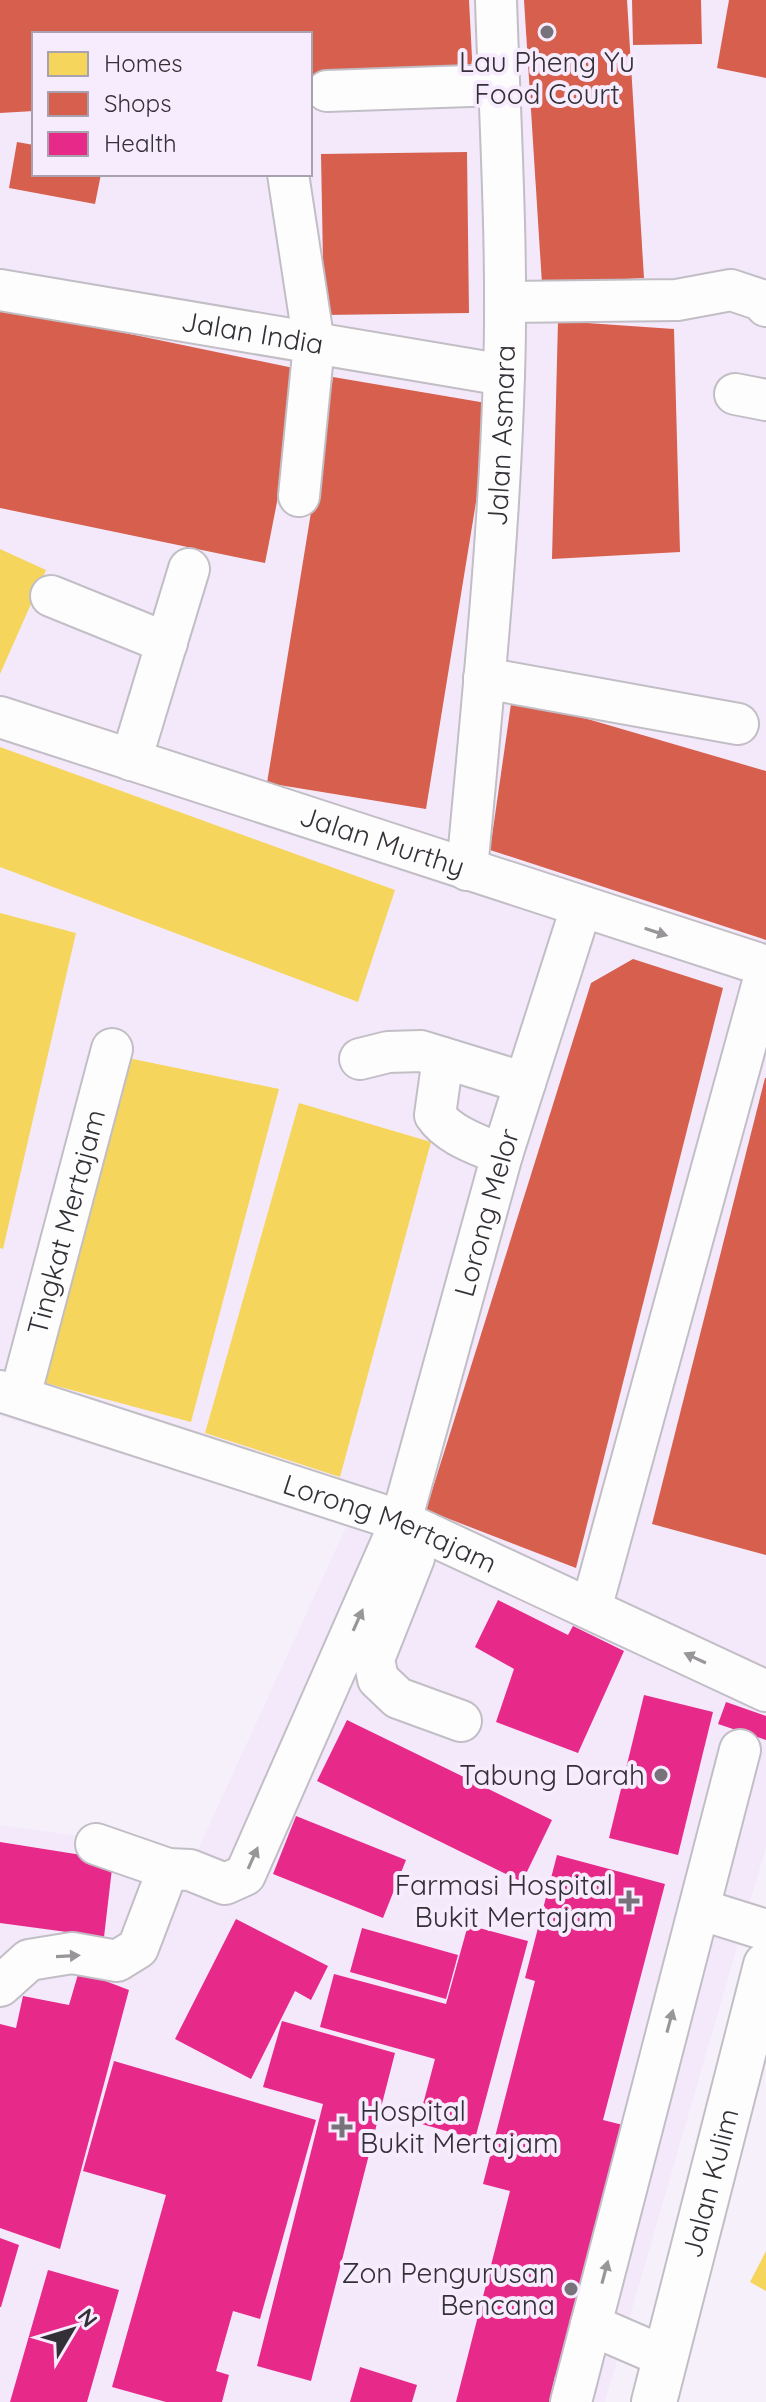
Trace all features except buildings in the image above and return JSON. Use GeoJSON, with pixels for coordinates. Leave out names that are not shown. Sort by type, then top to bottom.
{"type":"FeatureCollection","features":[{"type":"Feature","properties":{"kind":"main road","name":"Jalan Kulim"},"geometry":{"type":"LineString","coordinates":[[654,2402],[759,2024],[766,1965]]}},
{"type":"Feature","properties":{"kind":"street","name":"Jalan Asmara"},"geometry":{"type":"LineString","coordinates":[[467,870],[494,581],[504,375],[505,302],[496,0]]}},
{"type":"Feature","properties":{"kind":"street"},"geometry":{"type":"LineString","coordinates":[[327,91],[498,85]]}},
{"type":"Feature","properties":{"kind":"street"},"geometry":{"type":"LineString","coordinates":[[288,176],[314,344],[299,496]]}},
{"type":"Feature","properties":{"kind":"street","name":"Jalan India"},"geometry":{"type":"LineString","coordinates":[[0,290],[504,375]]}},
{"type":"Feature","properties":{"kind":"street"},"geometry":{"type":"LineString","coordinates":[[505,302],[677,300],[731,290],[761,300],[766,306]]}},
{"type":"Feature","properties":{"kind":"street"},"geometry":{"type":"LineString","coordinates":[[131,760],[189,569]]}},
{"type":"Feature","properties":{"kind":"street"},"geometry":{"type":"LineString","coordinates":[[51,596],[167,643]]}},
{"type":"Feature","properties":{"kind":"street"},"geometry":{"type":"LineString","coordinates":[[484,678],[738,724]]}},
{"type":"Feature","properties":{"kind":"street","name":"Jalan Murthy"},"geometry":{"type":"LineString","coordinates":[[0,717],[766,969]]}},
{"type":"Feature","properties":{"kind":"street","name":"Lorong Melor"},"geometry":{"type":"LineString","coordinates":[[413,1527],[502,1155],[581,908]]}},
{"type":"Feature","properties":{"kind":"street"},"geometry":{"type":"LineString","coordinates":[[591,1609],[766,969]]}},
{"type":"Feature","properties":{"kind":"street","name":"Tingkat Mertajam"},"geometry":{"type":"LineString","coordinates":[[10,1393],[112,1049]]}},
{"type":"Feature","properties":{"kind":"street"},"geometry":{"type":"LineString","coordinates":[[360,1059],[388,1052],[421,1051],[525,1083]]}},
{"type":"Feature","properties":{"kind":"street"},"geometry":{"type":"LineString","coordinates":[[443,1058],[435,1115],[453,1131],[502,1155]]}},
{"type":"Feature","properties":{"kind":"street","name":"Lorong Mertajam"},"geometry":{"type":"LineString","coordinates":[[10,1393],[413,1527],[766,1691]]}},
{"type":"Feature","properties":{"kind":"street"},"geometry":{"type":"LineString","coordinates":[[413,1527],[374,1659],[378,1679],[398,1698],[461,1721]]}},
{"type":"Feature","properties":{"kind":"street"},"geometry":{"type":"LineString","coordinates":[[96,1844],[168,1869],[190,1870],[225,1884],[245,1875],[413,1527]]}},
{"type":"Feature","properties":{"kind":"street"},"geometry":{"type":"LineString","coordinates":[[571,2402],[740,1750]]}},
{"type":"Feature","properties":{"kind":"street"},"geometry":{"type":"LineString","coordinates":[[0,1986],[29,1960],[72,1953],[117,1961],[138,1948],[168,1869]]}},
{"type":"Feature","properties":{"kind":"street"},"geometry":{"type":"LineString","coordinates":[[699,1909],[766,1930]]}},
{"type":"Feature","properties":{"kind":"street"},"geometry":{"type":"LineString","coordinates":[[591,2325],[665,2357]]}},
{"type":"Feature","properties":{"kind":"shaded area"},"geometry":{"type":"Polygon","coordinates":[[[0,0],[766,0],[766,1847],[605,2402],[0,2402],[0,1825],[197,1852],[347,1525],[0,1416],[0,0]]]}},
{"type":"Feature","properties":{"kind":"place","name":"Lau Pheng Yu Food Court"},"geometry":{"type":"Point","coordinates":[547,32]}},
{"type":"Feature","properties":{"kind":"place","name":"Tabung Darah"},"geometry":{"type":"Point","coordinates":[661,1775]}},
{"type":"Feature","properties":{"kind":"place","name":"Farmasi Hospital Bukit Mertajam"},"geometry":{"type":"Point","coordinates":[629,1901]}},
{"type":"Feature","properties":{"kind":"place","name":"Hospital Bukit Mertajam"},"geometry":{"type":"Point","coordinates":[342,2127]}},
{"type":"Feature","properties":{"kind":"place","name":"Zon Pengurusan Bencana"},"geometry":{"type":"Point","coordinates":[571,2289]}}]}
